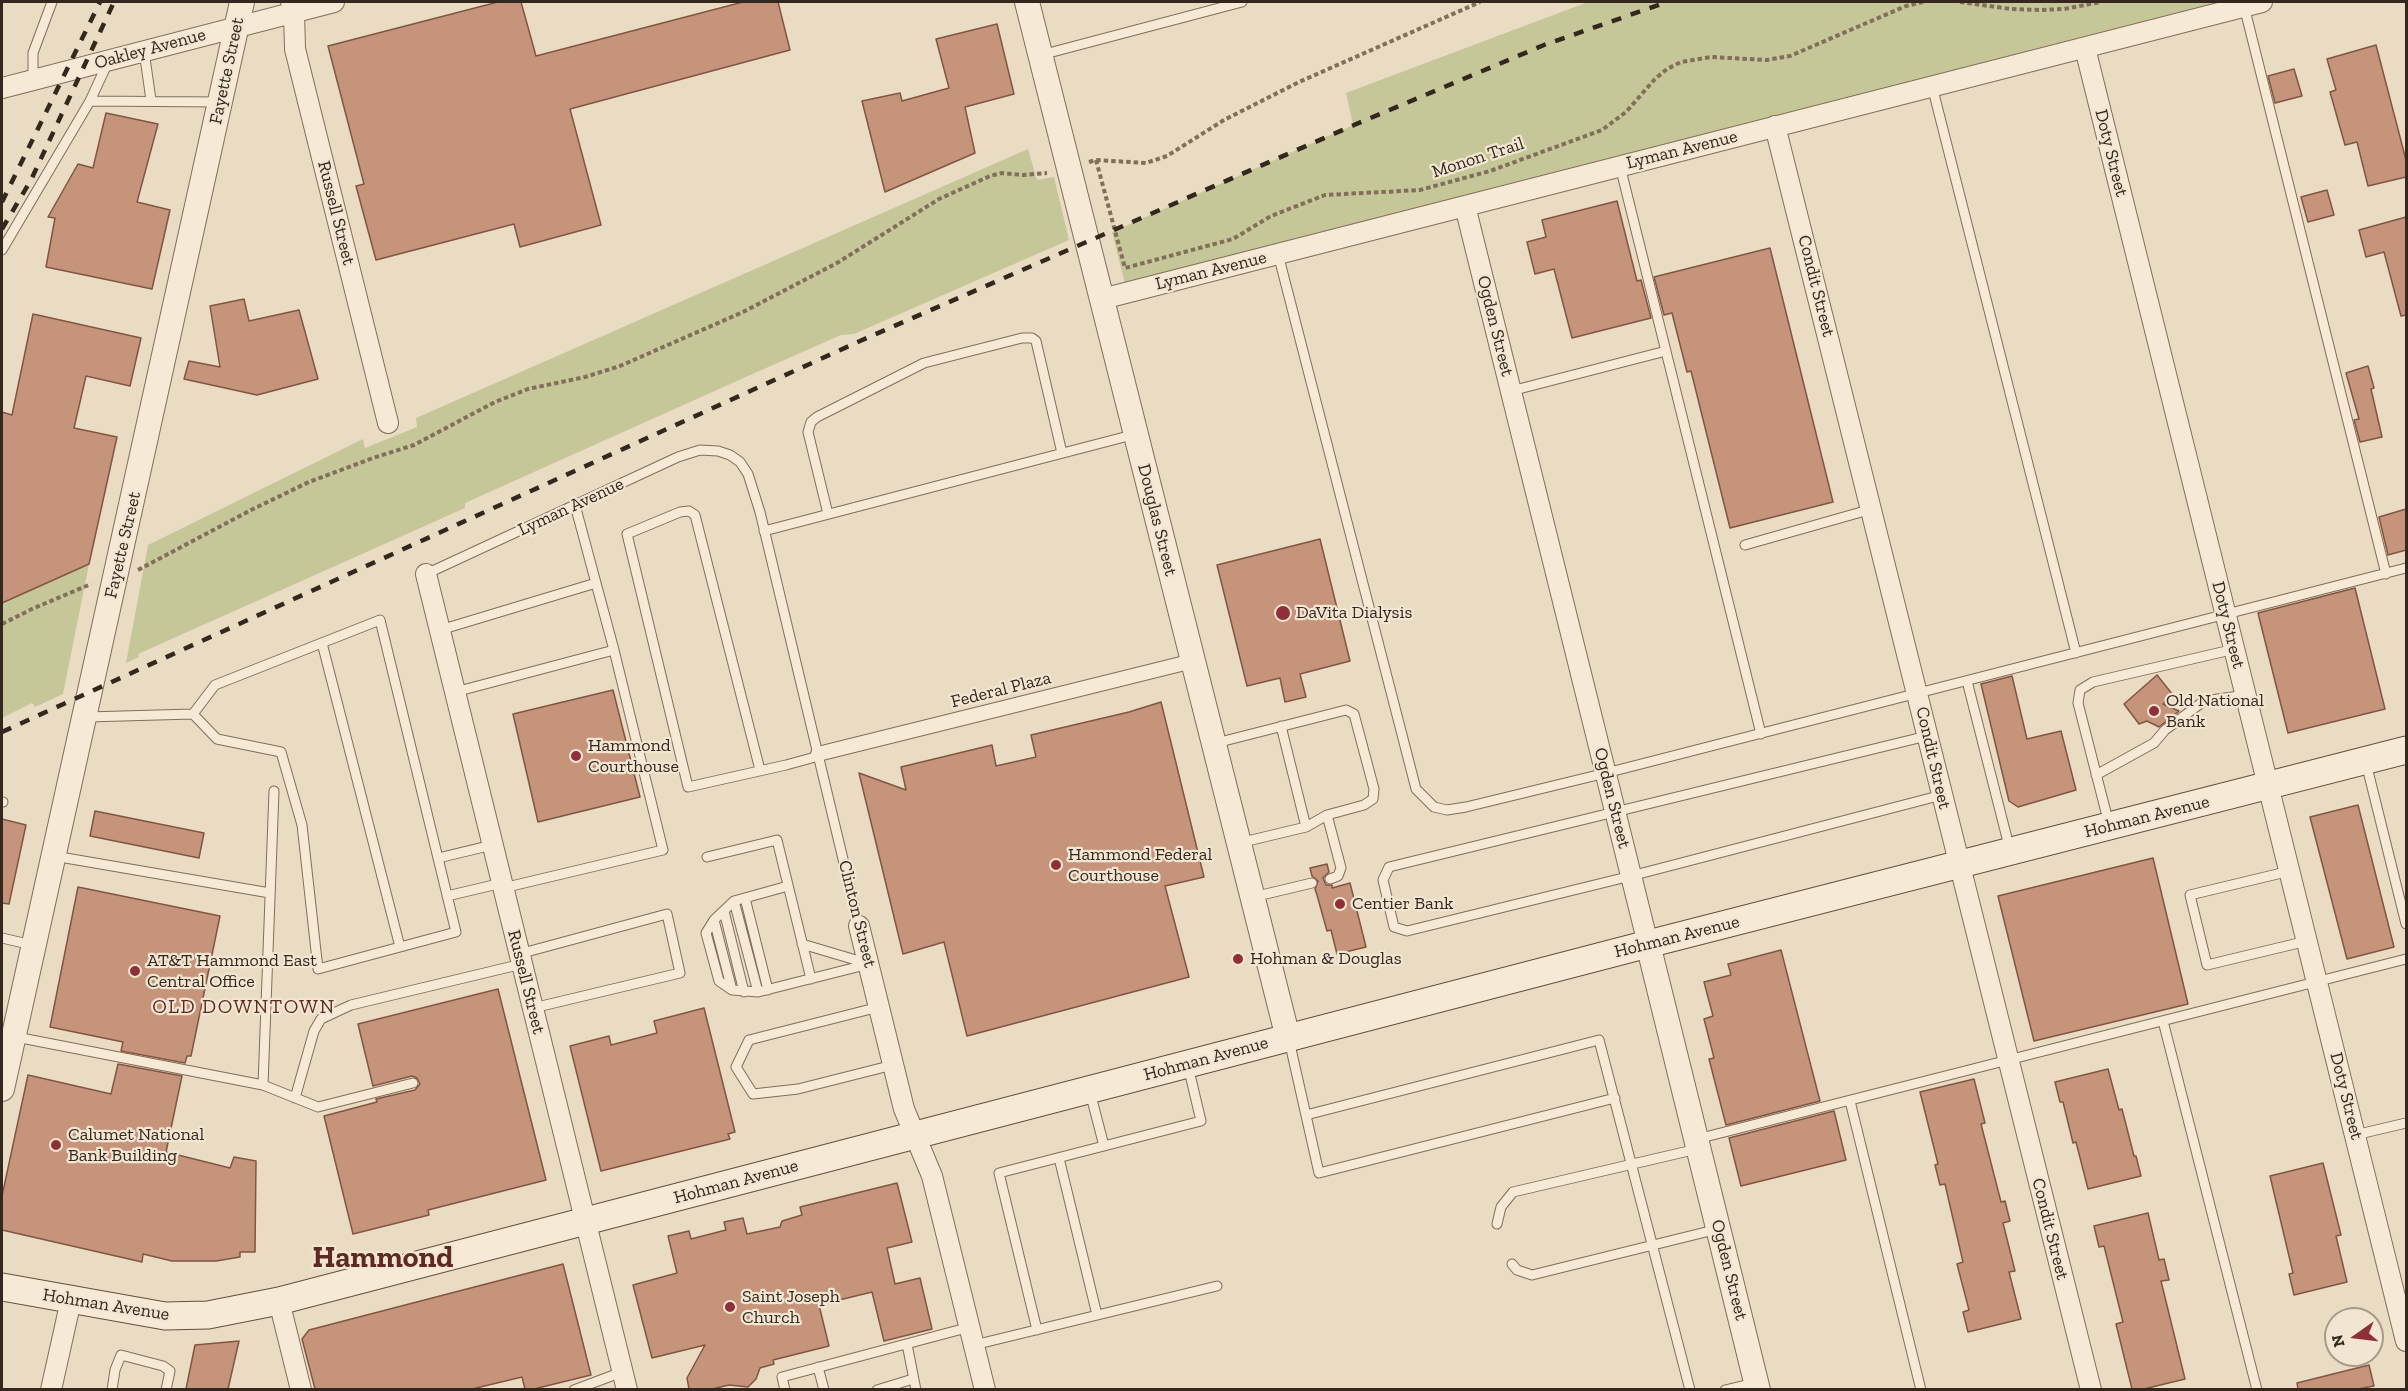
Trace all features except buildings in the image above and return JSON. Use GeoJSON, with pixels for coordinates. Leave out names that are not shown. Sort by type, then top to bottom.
{"type":"FeatureCollection","features":[{"type":"Feature","properties":{"kind":"main road","name":"Hohman Avenue"},"geometry":{"type":"LineString","coordinates":[[2,1287],[165,1316],[208,1315],[279,1301],[1648,944],[2406,750]]}},
{"type":"Feature","properties":{"kind":"street","name":"Fayette Street"},"geometry":{"type":"LineString","coordinates":[[2,1086],[242,2]]}},
{"type":"Feature","properties":{"kind":"street","name":"Oakley Avenue"},"geometry":{"type":"LineString","coordinates":[[2,88],[237,26],[292,7],[334,2]]}},
{"type":"Feature","properties":{"kind":"street","name":"Douglas Street"},"geometry":{"type":"LineString","coordinates":[[1027,2],[1288,1038]]}},
{"type":"Feature","properties":{"kind":"street","name":"Lyman Avenue"},"geometry":{"type":"LineString","coordinates":[[1102,299],[2253,4]]}},
{"type":"Feature","properties":{"kind":"street","name":"Russell Street"},"geometry":{"type":"LineString","coordinates":[[292,7],[295,50],[388,423]]}},
{"type":"Feature","properties":{"kind":"street","name":"Doty Street"},"geometry":{"type":"LineString","coordinates":[[2085,48],[2355,1136],[2403,1312],[2406,1341]]}},
{"type":"Feature","properties":{"kind":"street","name":"Condit Street"},"geometry":{"type":"LineString","coordinates":[[1775,126],[1918,693],[2007,1061],[2091,1389]]}},
{"type":"Feature","properties":{"kind":"street","name":"Ogden Street"},"geometry":{"type":"LineString","coordinates":[[1465,206],[1757,1386]]}},
{"type":"Feature","properties":{"kind":"street","name":"Russell Street"},"geometry":{"type":"LineString","coordinates":[[426,574],[625,1381]]}},
{"type":"Feature","properties":{"kind":"street","name":"Federal Plaza"},"geometry":{"type":"LineString","coordinates":[[819,755],[1193,661]]}},
{"type":"Feature","properties":{"kind":"street","name":"Clinton Street"},"geometry":{"type":"LineString","coordinates":[[860,926],[904,1109],[932,1176],[985,1389]]}},
{"type":"Feature","properties":{"kind":"street"},"geometry":{"type":"LineString","coordinates":[[51,1389],[71,1300]]}},
{"type":"Feature","properties":{"kind":"street"},"geometry":{"type":"LineString","coordinates":[[279,1301],[301,1389]]}},
{"type":"Feature","properties":{"kind":"lane"},"geometry":{"type":"LineString","coordinates":[[33,80],[33,53],[52,2]]}},
{"type":"Feature","properties":{"kind":"lane"},"geometry":{"type":"LineString","coordinates":[[1040,55],[1242,2]]}},
{"type":"Feature","properties":{"kind":"lane"},"geometry":{"type":"LineString","coordinates":[[2253,4],[2386,573]]}},
{"type":"Feature","properties":{"kind":"lane"},"geometry":{"type":"LineString","coordinates":[[144,51],[151,100]]}},
{"type":"Feature","properties":{"kind":"lane"},"geometry":{"type":"LineString","coordinates":[[2,250],[90,101],[109,60]]}},
{"type":"Feature","properties":{"kind":"lane"},"geometry":{"type":"LineString","coordinates":[[1932,86],[2076,653]]}},
{"type":"Feature","properties":{"kind":"lane"},"geometry":{"type":"LineString","coordinates":[[90,101],[221,102]]}},
{"type":"Feature","properties":{"kind":"lane"},"geometry":{"type":"LineString","coordinates":[[1620,166],[1761,734]]}},
{"type":"Feature","properties":{"kind":"lane"},"geometry":{"type":"LineString","coordinates":[[1278,254],[1416,789],[1434,807],[1447,810],[1606,773],[2406,568]]}},
{"type":"Feature","properties":{"kind":"lane"},"geometry":{"type":"LineString","coordinates":[[828,514],[807,432],[811,422],[924,363],[935,360],[1022,338],[1032,338],[1036,341],[1062,453]]}},
{"type":"Feature","properties":{"kind":"lane"},"geometry":{"type":"LineString","coordinates":[[1511,391],[1666,351]]}},
{"type":"Feature","properties":{"kind":"lane"},"geometry":{"type":"LineString","coordinates":[[764,531],[1136,434]]}},
{"type":"Feature","properties":{"kind":"lane","name":"Lyman Avenue"},"geometry":{"type":"LineString","coordinates":[[426,574],[678,457],[700,450],[718,451]]}},
{"type":"Feature","properties":{"kind":"lane","name":"Clinton Street"},"geometry":{"type":"LineString","coordinates":[[718,451],[730,455],[744,468],[764,531],[860,926]]}},
{"type":"Feature","properties":{"kind":"lane"},"geometry":{"type":"LineString","coordinates":[[447,896],[663,850],[576,505]]}},
{"type":"Feature","properties":{"kind":"lane"},"geometry":{"type":"LineString","coordinates":[[1745,545],[1872,509]]}},
{"type":"Feature","properties":{"kind":"lane"},"geometry":{"type":"LineString","coordinates":[[760,770],[695,515],[689,511],[680,512],[627,534],[688,787],[760,770],[819,755]]}},
{"type":"Feature","properties":{"kind":"lane"},"geometry":{"type":"LineString","coordinates":[[440,630],[596,583]]}},
{"type":"Feature","properties":{"kind":"lane"},"geometry":{"type":"LineString","coordinates":[[84,717],[193,714],[217,739],[281,752],[302,825],[318,969],[456,932],[380,620],[215,685],[193,714]]}},
{"type":"Feature","properties":{"kind":"lane"},"geometry":{"type":"LineString","coordinates":[[322,643],[400,947]]}},
{"type":"Feature","properties":{"kind":"lane"},"geometry":{"type":"LineString","coordinates":[[2109,827],[2078,703],[2080,690],[2093,682],[2235,649]]}},
{"type":"Feature","properties":{"kind":"lane"},"geometry":{"type":"LineString","coordinates":[[455,692],[614,650]]}},
{"type":"Feature","properties":{"kind":"lane"},"geometry":{"type":"LineString","coordinates":[[1967,681],[2010,852]]}},
{"type":"Feature","properties":{"kind":"lane"},"geometry":{"type":"LineString","coordinates":[[2096,775],[2154,743],[2165,730],[2204,701],[2246,695]]}},
{"type":"Feature","properties":{"kind":"lane"},"geometry":{"type":"LineString","coordinates":[[1214,743],[1346,710],[1354,714],[1374,789],[1373,798],[1364,805],[1327,815],[1306,827],[1239,843]]}},
{"type":"Feature","properties":{"kind":"lane"},"geometry":{"type":"LineString","coordinates":[[1281,726],[1306,827]]}},
{"type":"Feature","properties":{"kind":"lane"},"geometry":{"type":"LineString","coordinates":[[1928,735],[1389,867],[1383,880],[1387,899],[1395,927],[1407,931],[1631,876],[1942,795]]}},
{"type":"Feature","properties":{"kind":"lane"},"geometry":{"type":"LineString","coordinates":[[2365,760],[2406,924]]}},
{"type":"Feature","properties":{"kind":"lane"},"geometry":{"type":"LineString","coordinates":[[263,1085],[274,791]]}},
{"type":"Feature","properties":{"kind":"lane"},"geometry":{"type":"LineString","coordinates":[[1327,815],[1341,868],[1338,876],[1330,879]]}},
{"type":"Feature","properties":{"kind":"lane"},"geometry":{"type":"LineString","coordinates":[[707,857],[777,840],[811,979]]}},
{"type":"Feature","properties":{"kind":"lane"},"geometry":{"type":"LineString","coordinates":[[438,858],[492,845]]}},
{"type":"Feature","properties":{"kind":"lane"},"geometry":{"type":"LineString","coordinates":[[54,856],[270,893]]}},
{"type":"Feature","properties":{"kind":"lane"},"geometry":{"type":"LineString","coordinates":[[2290,871],[2190,895],[2207,965],[2307,941]]}},
{"type":"Feature","properties":{"kind":"lane"},"geometry":{"type":"LineString","coordinates":[[1253,897],[1312,883]]}},
{"type":"Feature","properties":{"kind":"lane"},"geometry":{"type":"LineString","coordinates":[[789,886],[734,901],[714,920],[732,990],[758,992],[869,964]]}},
{"type":"Feature","properties":{"kind":"lane"},"geometry":{"type":"LineString","coordinates":[[745,898],[768,990]]}},
{"type":"Feature","properties":{"kind":"lane"},"geometry":{"type":"LineString","coordinates":[[734,901],[758,992]]}},
{"type":"Feature","properties":{"kind":"lane"},"geometry":{"type":"LineString","coordinates":[[724,911],[744,992]]}},
{"type":"Feature","properties":{"kind":"lane"},"geometry":{"type":"LineString","coordinates":[[295,1098],[314,1031],[321,1019],[351,1005],[520,959],[667,914],[680,973],[533,1008]]}},
{"type":"Feature","properties":{"kind":"lane"},"geometry":{"type":"LineString","coordinates":[[2,938],[34,945]]}},
{"type":"Feature","properties":{"kind":"lane"},"geometry":{"type":"LineString","coordinates":[[802,944],[869,964]]}},
{"type":"Feature","properties":{"kind":"lane"},"geometry":{"type":"LineString","coordinates":[[1497,1224],[1501,1207],[1513,1192],[1632,1164],[1850,1101],[2406,959]]}},
{"type":"Feature","properties":{"kind":"lane"},"geometry":{"type":"LineString","coordinates":[[879,1007],[748,1040],[736,1067],[753,1094],[798,1089],[893,1065]]}},
{"type":"Feature","properties":{"kind":"lane"},"geometry":{"type":"LineString","coordinates":[[2163,1022],[2257,1389]]}},
{"type":"Feature","properties":{"kind":"lane"},"geometry":{"type":"LineString","coordinates":[[13,1036],[263,1085],[318,1107],[413,1083]]}},
{"type":"Feature","properties":{"kind":"lane"},"geometry":{"type":"LineString","coordinates":[[1288,1038],[1319,1173],[1615,1098]]}},
{"type":"Feature","properties":{"kind":"lane"},"geometry":{"type":"LineString","coordinates":[[1306,1115],[1599,1040],[1690,1389]]}},
{"type":"Feature","properties":{"kind":"lane"},"geometry":{"type":"LineString","coordinates":[[1037,1330],[999,1173],[1201,1121],[1187,1064]]}},
{"type":"Feature","properties":{"kind":"lane"},"geometry":{"type":"LineString","coordinates":[[1090,1090],[1104,1146]]}},
{"type":"Feature","properties":{"kind":"lane"},"geometry":{"type":"LineString","coordinates":[[1850,1101],[1921,1389]]}},
{"type":"Feature","properties":{"kind":"lane"},"geometry":{"type":"LineString","coordinates":[[2355,1136],[2406,1123]]}},
{"type":"Feature","properties":{"kind":"lane"},"geometry":{"type":"LineString","coordinates":[[1059,1158],[1097,1315]]}},
{"type":"Feature","properties":{"kind":"lane"},"geometry":{"type":"LineString","coordinates":[[1512,1264],[1517,1270],[1532,1275],[1719,1229]]}},
{"type":"Feature","properties":{"kind":"lane"},"geometry":{"type":"LineString","coordinates":[[785,1389],[782,1377],[907,1344],[1037,1330],[1217,1286]]}},
{"type":"Feature","properties":{"kind":"lane"},"geometry":{"type":"LineString","coordinates":[[907,1344],[916,1389]]}},
{"type":"Feature","properties":{"kind":"lane"},"geometry":{"type":"LineString","coordinates":[[112,1389],[115,1370],[122,1355],[163,1366],[170,1371],[166,1389]]}},
{"type":"Feature","properties":{"kind":"lane"},"geometry":{"type":"LineString","coordinates":[[818,1367],[824,1389]]}},
{"type":"Feature","properties":{"kind":"lane"},"geometry":{"type":"LineString","coordinates":[[877,1389],[914,1379]]}},
{"type":"Feature","properties":{"kind":"lane"},"geometry":{"type":"LineString","coordinates":[[574,1389],[625,1381]]}},
{"type":"Feature","properties":{"kind":"lane"},"geometry":{"type":"LineString","coordinates":[[1725,1389],[1757,1386]]}},
{"type":"Feature","properties":{"kind":"path","name":"Monon Trail"},"geometry":{"type":"LineString","coordinates":[[1479,2],[1299,82],[1224,120],[1167,156],[1146,164],[1096,160],[1125,268],[1233,239],[1272,216],[1325,195],[1420,190],[1490,171],[1602,130],[1626,112],[1661,74],[1680,62],[1711,57],[1779,59],[1906,6],[1923,2]]}},
{"type":"Feature","properties":{"kind":"path"},"geometry":{"type":"LineString","coordinates":[[1959,2],[2039,10],[2064,9],[2101,2]]}},
{"type":"Feature","properties":{"kind":"path"},"geometry":{"type":"LineString","coordinates":[[145,568],[280,496],[373,458],[414,445],[495,402],[528,389],[620,366],[743,312],[828,269],[939,199],[990,176],[1002,173],[1036,175]]}},
{"type":"Feature","properties":{"kind":"path"},"geometry":{"type":"LineString","coordinates":[[2,624],[84,586]]}},
{"type":"Feature","properties":{"kind":"green space"},"geometry":{"type":"Polygon","coordinates":[[[1588,2],[2252,2],[1127,292],[1112,232],[1353,125],[1346,93],[1588,2]]]}},
{"type":"Feature","properties":{"kind":"green space"},"geometry":{"type":"Polygon","coordinates":[[[1028,149],[1037,180],[1054,177],[1069,240],[854,334],[841,335],[748,376],[465,503],[465,508],[138,654],[139,657],[126,663],[148,545],[363,439],[365,448],[417,427],[416,418],[1028,149]]]}},
{"type":"Feature","properties":{"kind":"green space"},"geometry":{"type":"Polygon","coordinates":[[[89,564],[63,694],[35,707],[32,703],[2,718],[2,603],[89,564]]]}},
{"type":"Feature","properties":{"kind":"railway"},"geometry":{"type":"LineString","coordinates":[[2,202],[100,2]]}},
{"type":"Feature","properties":{"kind":"railway"},"geometry":{"type":"LineString","coordinates":[[2,229],[31,180],[114,2]]}},
{"type":"Feature","properties":{"kind":"railway"},"geometry":{"type":"LineString","coordinates":[[2,732],[860,341],[1354,125],[1544,45],[1667,2]]}},
{"type":"Feature","properties":{"kind":"place","name":"DaVita Dialysis"},"geometry":{"type":"Point","coordinates":[1283,613]}},
{"type":"Feature","properties":{"kind":"place","name":"Old National Bank"},"geometry":{"type":"Point","coordinates":[2154,711]}},
{"type":"Feature","properties":{"kind":"place","name":"Hammond Courthouse"},"geometry":{"type":"Point","coordinates":[576,756]}},
{"type":"Feature","properties":{"kind":"place","name":"Hammond Federal Courthouse"},"geometry":{"type":"Point","coordinates":[1056,865]}},
{"type":"Feature","properties":{"kind":"place","name":"Centier Bank"},"geometry":{"type":"Point","coordinates":[1340,904]}},
{"type":"Feature","properties":{"kind":"place","name":"Hohman & Douglas"},"geometry":{"type":"Point","coordinates":[1238,959]}},
{"type":"Feature","properties":{"kind":"place","name":"AT&T Hammond East Central Office"},"geometry":{"type":"Point","coordinates":[135,971]}},
{"type":"Feature","properties":{"kind":"place","name":"Calumet National Bank Building"},"geometry":{"type":"Point","coordinates":[56,1145]}},
{"type":"Feature","properties":{"kind":"place","name":"Saint Joseph Church"},"geometry":{"type":"Point","coordinates":[730,1307]}},
{"type":"Feature","properties":{"kind":"district","name":"OLD DOWNTOWN"},"geometry":{"type":"Point","coordinates":[244,1007]}},
{"type":"Feature","properties":{"kind":"district","name":"Hammond"},"geometry":{"type":"Point","coordinates":[383,1258]}}]}
